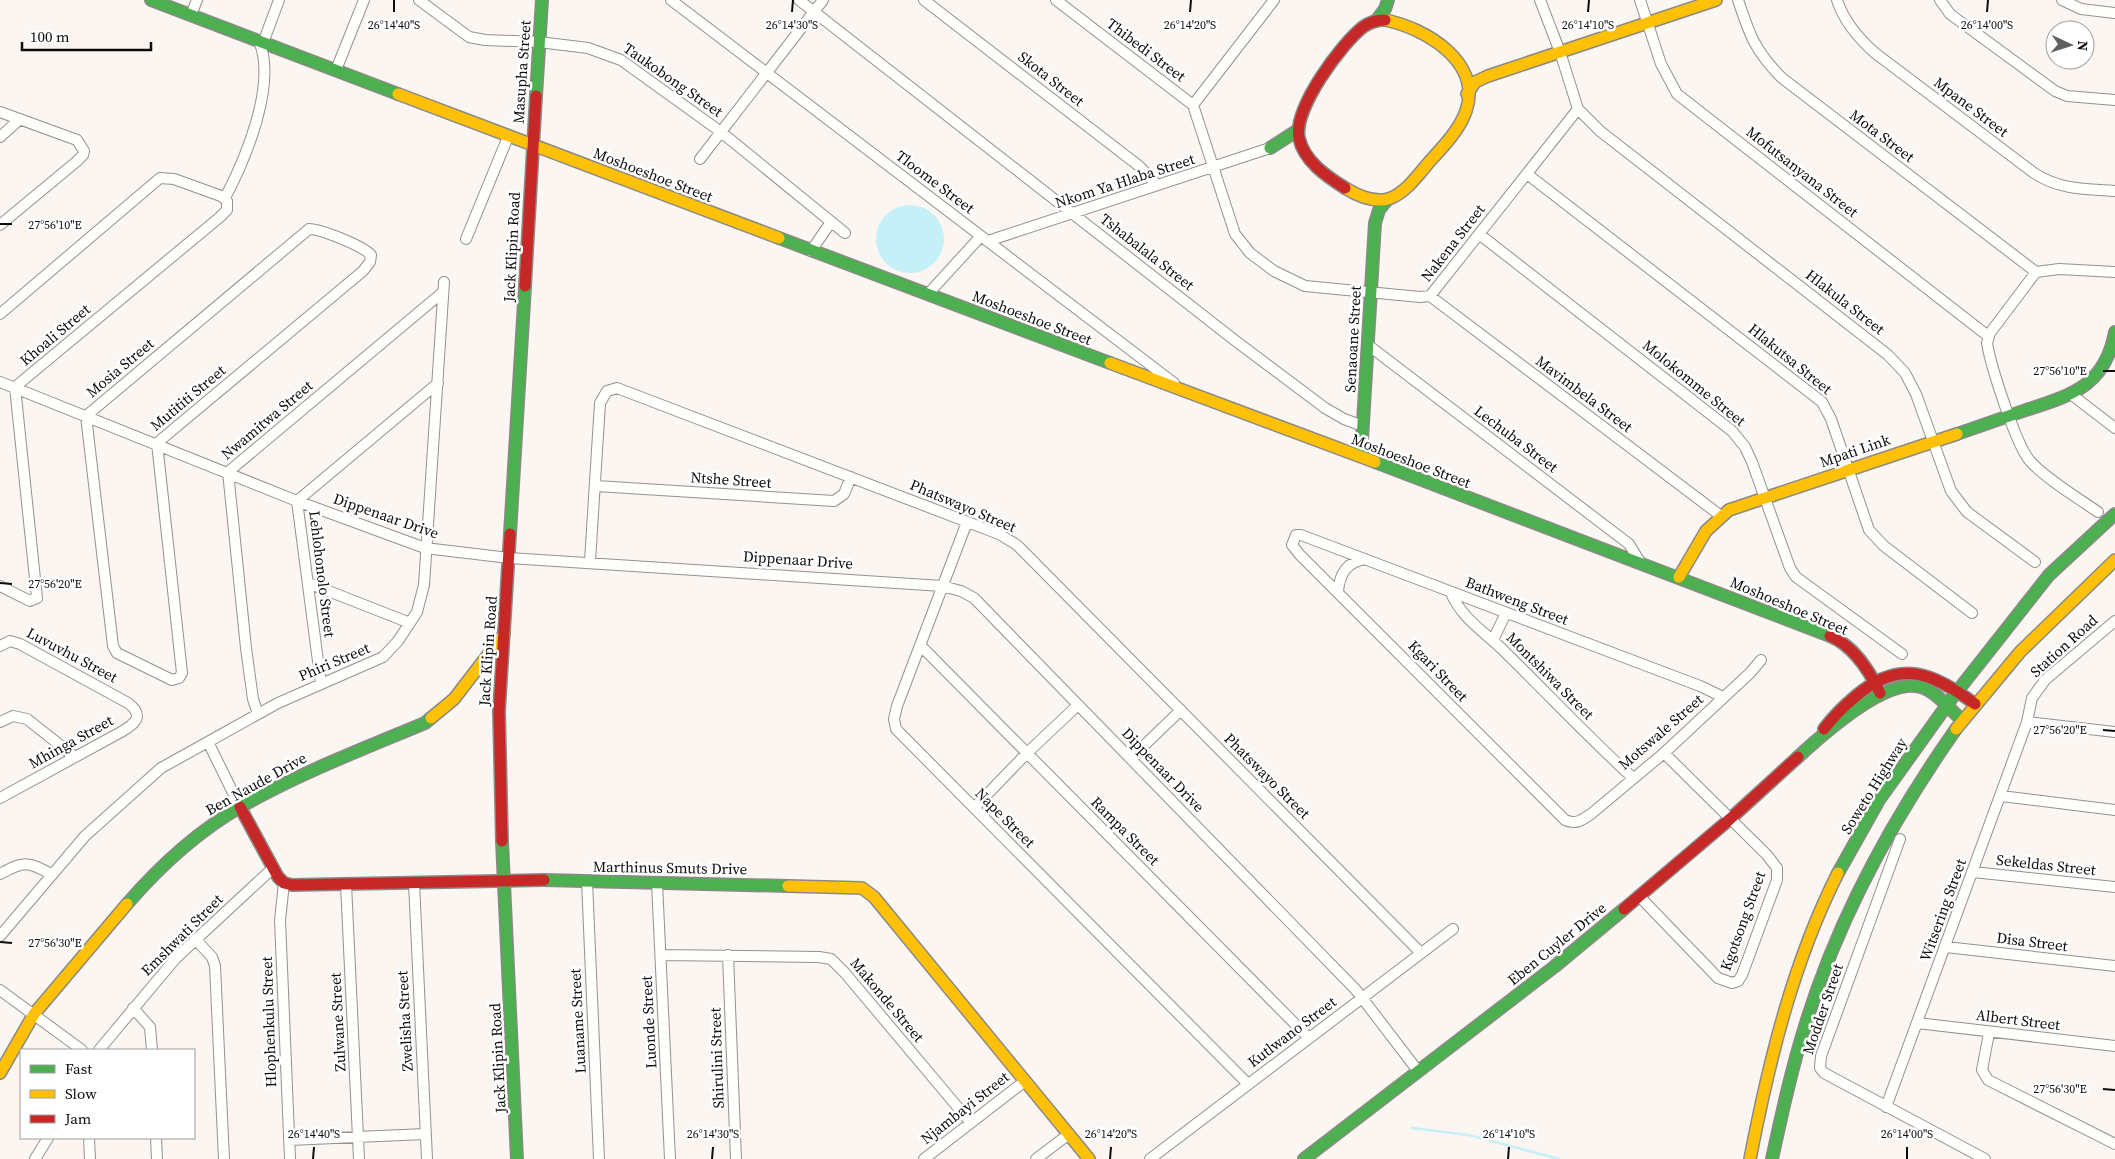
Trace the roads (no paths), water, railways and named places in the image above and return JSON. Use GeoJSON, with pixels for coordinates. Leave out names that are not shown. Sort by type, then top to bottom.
{"type":"FeatureCollection","features":[{"type":"Feature","properties":{"kind":"street","name":"Moshoeshoe Street"},"geometry":{"type":"LineString","coordinates":[[151,0],[508,137],[1181,388],[1294,433],[1361,456],[1501,512],[1679,577],[1842,642],[1852,651],[1874,680],[1880,693]]}},
{"type":"Feature","properties":{"kind":"street"},"geometry":{"type":"LineString","coordinates":[[191,15],[197,0]]}},
{"type":"Feature","properties":{"kind":"street"},"geometry":{"type":"LineString","coordinates":[[0,314],[164,177],[225,198],[234,182],[264,92],[265,62],[261,42],[279,0]]}},
{"type":"Feature","properties":{"kind":"street"},"geometry":{"type":"LineString","coordinates":[[336,70],[364,0]]}},
{"type":"Feature","properties":{"kind":"street","name":"Taukobong Street"},"geometry":{"type":"LineString","coordinates":[[419,0],[469,37],[485,40],[539,42],[588,48],[621,60],[721,132],[845,233]]}},
{"type":"Feature","properties":{"kind":"street","name":"Masupha Street"},"geometry":{"type":"LineString","coordinates":[[533,146],[542,0]]}},
{"type":"Feature","properties":{"kind":"street","name":"Tloome Street"},"geometry":{"type":"LineString","coordinates":[[671,0],[1181,388]]}},
{"type":"Feature","properties":{"kind":"street","name":"Tshabalala Street"},"geometry":{"type":"LineString","coordinates":[[799,0],[1072,214],[1325,408],[1344,419],[1363,426]]}},
{"type":"Feature","properties":{"kind":"street"},"geometry":{"type":"LineString","coordinates":[[700,159],[823,0]]}},
{"type":"Feature","properties":{"kind":"street","name":"Skota Street"},"geometry":{"type":"LineString","coordinates":[[924,0],[1139,166],[1157,186]]}},
{"type":"Feature","properties":{"kind":"street","name":"Thibedi Street"},"geometry":{"type":"LineString","coordinates":[[1056,0],[1193,105]]}},
{"type":"Feature","properties":{"kind":"street"},"geometry":{"type":"LineString","coordinates":[[1193,105],[1274,0]]}},
{"type":"Feature","properties":{"kind":"street"},"geometry":{"type":"LineString","coordinates":[[1388,0],[1385,9],[1376,21],[1362,28],[1308,100],[1298,118],[1298,130],[1303,148],[1327,176],[1367,199],[1387,200],[1410,184],[1451,134],[1466,111],[1467,94],[1461,67]]}},
{"type":"Feature","properties":{"kind":"street"},"geometry":{"type":"LineString","coordinates":[[1388,0],[1390,16],[1396,22]]}},
{"type":"Feature","properties":{"kind":"street"},"geometry":{"type":"LineString","coordinates":[[1540,0],[1560,52],[1578,109]]}},
{"type":"Feature","properties":{"kind":"street","name":"Mofutsanyana Street"},"geometry":{"type":"LineString","coordinates":[[1640,0],[1661,64],[1677,94],[1988,336]]}},
{"type":"Feature","properties":{"kind":"street"},"geometry":{"type":"LineString","coordinates":[[1467,94],[1475,82],[1488,76],[1716,0]]}},
{"type":"Feature","properties":{"kind":"street","name":"Mota Street"},"geometry":{"type":"LineString","coordinates":[[1738,0],[1750,38],[1764,59],[1782,78],[2036,272]]}},
{"type":"Feature","properties":{"kind":"street","name":"Mpane Street"},"geometry":{"type":"LineString","coordinates":[[1837,0],[1848,24],[1875,53],[2034,173],[2046,181],[2066,188],[2115,190]]}},
{"type":"Feature","properties":{"kind":"street"},"geometry":{"type":"LineString","coordinates":[[1940,0],[1950,14],[2055,91],[2067,96],[2115,100]]}},
{"type":"Feature","properties":{"kind":"street"},"geometry":{"type":"LineString","coordinates":[[2062,0],[2080,9],[2115,13]]}},
{"type":"Feature","properties":{"kind":"street"},"geometry":{"type":"LineString","coordinates":[[1376,21],[1396,22],[1414,28],[1437,41],[1461,67],[1488,76]]}},
{"type":"Feature","properties":{"kind":"street","name":"Nakena Street"},"geometry":{"type":"LineString","coordinates":[[1193,105],[1212,167],[1236,234],[1250,253],[1274,271],[1305,286],[1371,294],[1430,296],[1578,109]]}},
{"type":"Feature","properties":{"kind":"street","name":"Hlakula Street"},"geometry":{"type":"LineString","coordinates":[[1578,109],[1600,131],[1888,355],[1905,373],[1916,394],[1951,490],[1958,502],[1967,512],[2035,562]]}},
{"type":"Feature","properties":{"kind":"street"},"geometry":{"type":"LineString","coordinates":[[0,112],[77,140],[84,151],[84,155],[0,225]]}},
{"type":"Feature","properties":{"kind":"street"},"geometry":{"type":"LineString","coordinates":[[0,137],[20,119]]}},
{"type":"Feature","properties":{"kind":"street","name":"Nkom Ya Hlaba Street"},"geometry":{"type":"LineString","coordinates":[[1270,148],[1298,130]]}},
{"type":"Feature","properties":{"kind":"street"},"geometry":{"type":"LineString","coordinates":[[466,239],[508,137]]}},
{"type":"Feature","properties":{"kind":"street","name":"Jack Klipin Road"},"geometry":{"type":"LineString","coordinates":[[518,1159],[499,730],[533,146]]}},
{"type":"Feature","properties":{"kind":"street","name":"Nkom Ya Hlaba Street"},"geometry":{"type":"LineString","coordinates":[[928,294],[985,239],[1072,214],[1270,148],[1289,146],[1303,148]]}},
{"type":"Feature","properties":{"kind":"street","name":"Hlakutsa Street"},"geometry":{"type":"LineString","coordinates":[[1527,174],[1822,402],[1832,419],[1867,525],[1876,539],[1972,613]]}},
{"type":"Feature","properties":{"kind":"street","name":"Khoali Street"},"geometry":{"type":"LineString","coordinates":[[0,586],[25,600],[36,600],[37,587],[15,388],[220,217],[227,210],[225,198]]}},
{"type":"Feature","properties":{"kind":"street","name":"Senaoane Street"},"geometry":{"type":"LineString","coordinates":[[1367,199],[1375,223]]}},
{"type":"Feature","properties":{"kind":"street","name":"Senaoane Street"},"geometry":{"type":"LineString","coordinates":[[1361,456],[1375,223],[1380,210],[1387,200]]}},
{"type":"Feature","properties":{"kind":"street"},"geometry":{"type":"LineString","coordinates":[[811,251],[831,222]]}},
{"type":"Feature","properties":{"kind":"street","name":"Mosia Street"},"geometry":{"type":"LineString","coordinates":[[166,678],[117,653],[113,646],[86,416],[309,230],[318,230],[363,249]]}},
{"type":"Feature","properties":{"kind":"street","name":"Molokomme Street"},"geometry":{"type":"LineString","coordinates":[[1479,234],[1732,431],[1745,447],[1790,568],[1796,577],[1902,654]]}},
{"type":"Feature","properties":{"kind":"street","name":"Mutititi Street"},"geometry":{"type":"LineString","coordinates":[[166,678],[175,680],[182,672],[157,444],[363,271],[371,258],[368,252],[363,249]]}},
{"type":"Feature","properties":{"kind":"street"},"geometry":{"type":"LineString","coordinates":[[2098,512],[2031,462],[2010,416],[1990,359],[1987,343],[1988,336],[2036,272],[2059,269],[2115,272]]}},
{"type":"Feature","properties":{"kind":"street","name":"Phiri Street"},"geometry":{"type":"LineString","coordinates":[[0,936],[84,836],[171,761],[258,714],[383,657],[410,623],[423,596],[443,287]]}},
{"type":"Feature","properties":{"kind":"street","name":"Nwamitwa Street"},"geometry":{"type":"LineString","coordinates":[[258,714],[253,699],[246,648],[228,472],[443,287]]}},
{"type":"Feature","properties":{"kind":"street","name":"Mavimbela Street"},"geometry":{"type":"LineString","coordinates":[[1430,296],[1721,516]]}},
{"type":"Feature","properties":{"kind":"street"},"geometry":{"type":"LineString","coordinates":[[2115,332],[2115,338]]}},
{"type":"Feature","properties":{"kind":"street","name":"Mpati Link"},"geometry":{"type":"LineString","coordinates":[[1679,577],[1700,541],[1721,516],[1739,506],[2072,395],[2097,374],[2108,356],[2115,338]]}},
{"type":"Feature","properties":{"kind":"street","name":"Lechuba Street"},"geometry":{"type":"LineString","coordinates":[[1368,345],[1629,544],[1640,562]]}},
{"type":"Feature","properties":{"kind":"street","name":"Dippenaar Drive"},"geometry":{"type":"LineString","coordinates":[[0,382],[297,501],[425,548],[509,558],[590,561],[942,586],[961,591],[974,598],[1362,998],[1418,1072]]}},
{"type":"Feature","properties":{"kind":"street","name":"Lehlohonolo Street"},"geometry":{"type":"LineString","coordinates":[[321,684],[297,501],[438,383]]}},
{"type":"Feature","properties":{"kind":"street","name":"Phatswayo Street"},"geometry":{"type":"LineString","coordinates":[[590,561],[600,403],[606,391],[617,388],[999,534],[1017,545],[1422,953]]}},
{"type":"Feature","properties":{"kind":"street"},"geometry":{"type":"LineString","coordinates":[[2072,395],[2115,428]]}},
{"type":"Feature","properties":{"kind":"street","name":"Ntshe Street"},"geometry":{"type":"LineString","coordinates":[[596,486],[834,501],[839,500],[844,494],[850,477]]}},
{"type":"Feature","properties":{"kind":"street","name":"Soweto Highway"},"geometry":{"type":"LineString","coordinates":[[1750,1159],[1770,1060],[1810,937],[1837,878],[1869,817],[1957,690],[2061,563],[2115,514]]}},
{"type":"Feature","properties":{"kind":"street","name":"Nape Street"},"geometry":{"type":"LineString","coordinates":[[967,522],[897,706],[894,725],[899,733],[1248,1084]]}},
{"type":"Feature","properties":{"kind":"street","name":"Bathweng Street"},"geometry":{"type":"LineString","coordinates":[[1301,535],[1700,686],[1722,697]]}},
{"type":"Feature","properties":{"kind":"street","name":"Kgari Street"},"geometry":{"type":"LineString","coordinates":[[1301,535],[1293,538],[1292,545],[1565,820],[1577,823]]}},
{"type":"Feature","properties":{"kind":"street"},"geometry":{"type":"LineString","coordinates":[[1338,591],[1340,578],[1346,568],[1353,562],[1365,559]]}},
{"type":"Feature","properties":{"kind":"street"},"geometry":{"type":"LineString","coordinates":[[1772,1159],[1789,1078],[1828,955],[1842,922],[1892,825],[1918,783],[1975,704],[2045,625],[2115,560]]}},
{"type":"Feature","properties":{"kind":"street"},"geometry":{"type":"LineString","coordinates":[[308,584],[410,623]]}},
{"type":"Feature","properties":{"kind":"street","name":"Montshiwa Street"},"geometry":{"type":"LineString","coordinates":[[1451,592],[1456,605],[1467,618],[1493,640],[1632,777]]}},
{"type":"Feature","properties":{"kind":"street"},"geometry":{"type":"LineString","coordinates":[[1493,640],[1506,613]]}},
{"type":"Feature","properties":{"kind":"street","name":"Station Road"},"geometry":{"type":"LineString","coordinates":[[2027,722],[2032,698],[2046,680],[2115,621]]}},
{"type":"Feature","properties":{"kind":"street","name":"Ben Naude Drive"},"geometry":{"type":"LineString","coordinates":[[0,1073],[34,1014],[106,926],[148,880],[188,844],[240,807],[321,765],[425,723],[454,698],[504,634]]}},
{"type":"Feature","properties":{"kind":"street","name":"Luvuvhu Street"},"geometry":{"type":"LineString","coordinates":[[0,646],[10,641],[20,644],[128,702]]}},
{"type":"Feature","properties":{"kind":"street","name":"Rampa Street"},"geometry":{"type":"LineString","coordinates":[[921,646],[1308,1037]]}},
{"type":"Feature","properties":{"kind":"street","name":"Motswale Street"},"geometry":{"type":"LineString","coordinates":[[1577,823],[1591,814],[1632,777],[1664,753],[1750,673],[1761,660]]}},
{"type":"Feature","properties":{"kind":"street","name":"Eben Cuyler Drive"},"geometry":{"type":"LineString","coordinates":[[1304,1159],[1541,978],[1730,819],[1818,738],[1846,704],[1874,680],[1895,673],[1921,674],[1957,690],[1975,704]]}},
{"type":"Feature","properties":{"kind":"street","name":"Eben Cuyler Drive"},"geometry":{"type":"LineString","coordinates":[[1818,738],[1835,728],[1880,693],[1893,687],[1913,685],[1924,688],[1962,720]]}},
{"type":"Feature","properties":{"kind":"street","name":"Mhinga Street"},"geometry":{"type":"LineString","coordinates":[[0,798],[132,725],[137,715],[135,708],[128,702]]}},
{"type":"Feature","properties":{"kind":"street"},"geometry":{"type":"LineString","coordinates":[[974,808],[1026,753],[1078,705]]}},
{"type":"Feature","properties":{"kind":"street"},"geometry":{"type":"LineString","coordinates":[[1131,758],[1181,710]]}},
{"type":"Feature","properties":{"kind":"street"},"geometry":{"type":"LineString","coordinates":[[0,722],[13,716],[27,719],[75,757]]}},
{"type":"Feature","properties":{"kind":"street"},"geometry":{"type":"LineString","coordinates":[[2027,722],[2115,732]]}},
{"type":"Feature","properties":{"kind":"street","name":"Witsering Street"},"geometry":{"type":"LineString","coordinates":[[1886,1107],[2027,722]]}},
{"type":"Feature","properties":{"kind":"street"},"geometry":{"type":"LineString","coordinates":[[208,742],[240,807],[273,868],[284,883]]}},
{"type":"Feature","properties":{"kind":"street","name":"Kgotsong Street"},"geometry":{"type":"LineString","coordinates":[[1638,896],[1718,978],[1732,983],[1738,981],[1742,976],[1778,872],[1775,863],[1664,753]]}},
{"type":"Feature","properties":{"kind":"street"},"geometry":{"type":"LineString","coordinates":[[2000,796],[2115,810]]}},
{"type":"Feature","properties":{"kind":"street","name":"Modder Street"},"geometry":{"type":"LineString","coordinates":[[1900,839],[1820,1061],[1824,1073],[1985,1159]]}},
{"type":"Feature","properties":{"kind":"street"},"geometry":{"type":"LineString","coordinates":[[0,874],[23,863],[34,865],[51,874]]}},
{"type":"Feature","properties":{"kind":"street","name":"Emshwati Street"},"geometry":{"type":"LineString","coordinates":[[99,1049],[195,939],[273,868]]}},
{"type":"Feature","properties":{"kind":"street","name":"Sekeldas Street"},"geometry":{"type":"LineString","coordinates":[[1973,872],[2115,887]]}},
{"type":"Feature","properties":{"kind":"street","name":"Marthinus Smuts Drive"},"geometry":{"type":"LineString","coordinates":[[284,883],[305,886],[505,879],[862,888],[874,897],[1089,1159]]}},
{"type":"Feature","properties":{"kind":"street","name":"Zwelisha Street"},"geometry":{"type":"LineString","coordinates":[[414,882],[427,1159]]}},
{"type":"Feature","properties":{"kind":"street","name":"Luaname Street"},"geometry":{"type":"LineString","coordinates":[[587,882],[600,1159]]}},
{"type":"Feature","properties":{"kind":"street","name":"Hlophenkulu Street"},"geometry":{"type":"LineString","coordinates":[[284,883],[280,920],[290,1159]]}},
{"type":"Feature","properties":{"kind":"street","name":"Luonde Street"},"geometry":{"type":"LineString","coordinates":[[657,883],[670,1159]]}},
{"type":"Feature","properties":{"kind":"street","name":"Zulwane Street"},"geometry":{"type":"LineString","coordinates":[[346,884],[359,1159]]}},
{"type":"Feature","properties":{"kind":"street","name":"Kutlwano Street"},"geometry":{"type":"LineString","coordinates":[[1150,1159],[1452,929]]}},
{"type":"Feature","properties":{"kind":"street"},"geometry":{"type":"LineString","coordinates":[[195,939],[212,957],[215,966],[224,1159]]}},
{"type":"Feature","properties":{"kind":"street","name":"Disa Street"},"geometry":{"type":"LineString","coordinates":[[1946,947],[2115,966]]}},
{"type":"Feature","properties":{"kind":"street","name":"Makonde Street"},"geometry":{"type":"LineString","coordinates":[[661,954],[819,957],[831,959],[845,973],[970,1123]]}},
{"type":"Feature","properties":{"kind":"street","name":"Shirulini Street"},"geometry":{"type":"LineString","coordinates":[[728,955],[736,1159]]}},
{"type":"Feature","properties":{"kind":"street"},"geometry":{"type":"LineString","coordinates":[[0,990],[81,1049]]}},
{"type":"Feature","properties":{"kind":"street"},"geometry":{"type":"LineString","coordinates":[[133,1008],[150,1027],[152,1049]]}},
{"type":"Feature","properties":{"kind":"street","name":"Albert Street"},"geometry":{"type":"LineString","coordinates":[[1917,1023],[2115,1046]]}},
{"type":"Feature","properties":{"kind":"street"},"geometry":{"type":"LineString","coordinates":[[1989,1032],[1982,1070],[1988,1080],[2115,1144]]}},
{"type":"Feature","properties":{"kind":"street","name":"Njambayi Street"},"geometry":{"type":"LineString","coordinates":[[924,1159],[1025,1081]]}},
{"type":"Feature","properties":{"kind":"street"},"geometry":{"type":"LineString","coordinates":[[290,1140],[426,1134]]}},
{"type":"Feature","properties":{"kind":"street"},"geometry":{"type":"LineString","coordinates":[[1036,1159],[1069,1134]]}},
{"type":"Feature","properties":{"kind":"street"},"geometry":{"type":"LineString","coordinates":[[35,1159],[47,1139]]}},
{"type":"Feature","properties":{"kind":"street"},"geometry":{"type":"LineString","coordinates":[[89,1139],[90,1159]]}},
{"type":"Feature","properties":{"kind":"street"},"geometry":{"type":"LineString","coordinates":[[156,1139],[157,1159]]}},
{"type":"Feature","properties":{"kind":"water"},"geometry":{"type":"Polygon","coordinates":[[[910,205],[923,208],[934,215],[941,226],[944,239],[941,252],[934,263],[923,270],[910,273],[897,270],[886,263],[879,252],[876,239],[879,226],[886,215],[897,208],[910,205]]]}},
{"type":"Feature","properties":{"kind":"waterway"},"geometry":{"type":"LineString","coordinates":[[1412,1128],[1469,1135],[1559,1159]]}}]}
